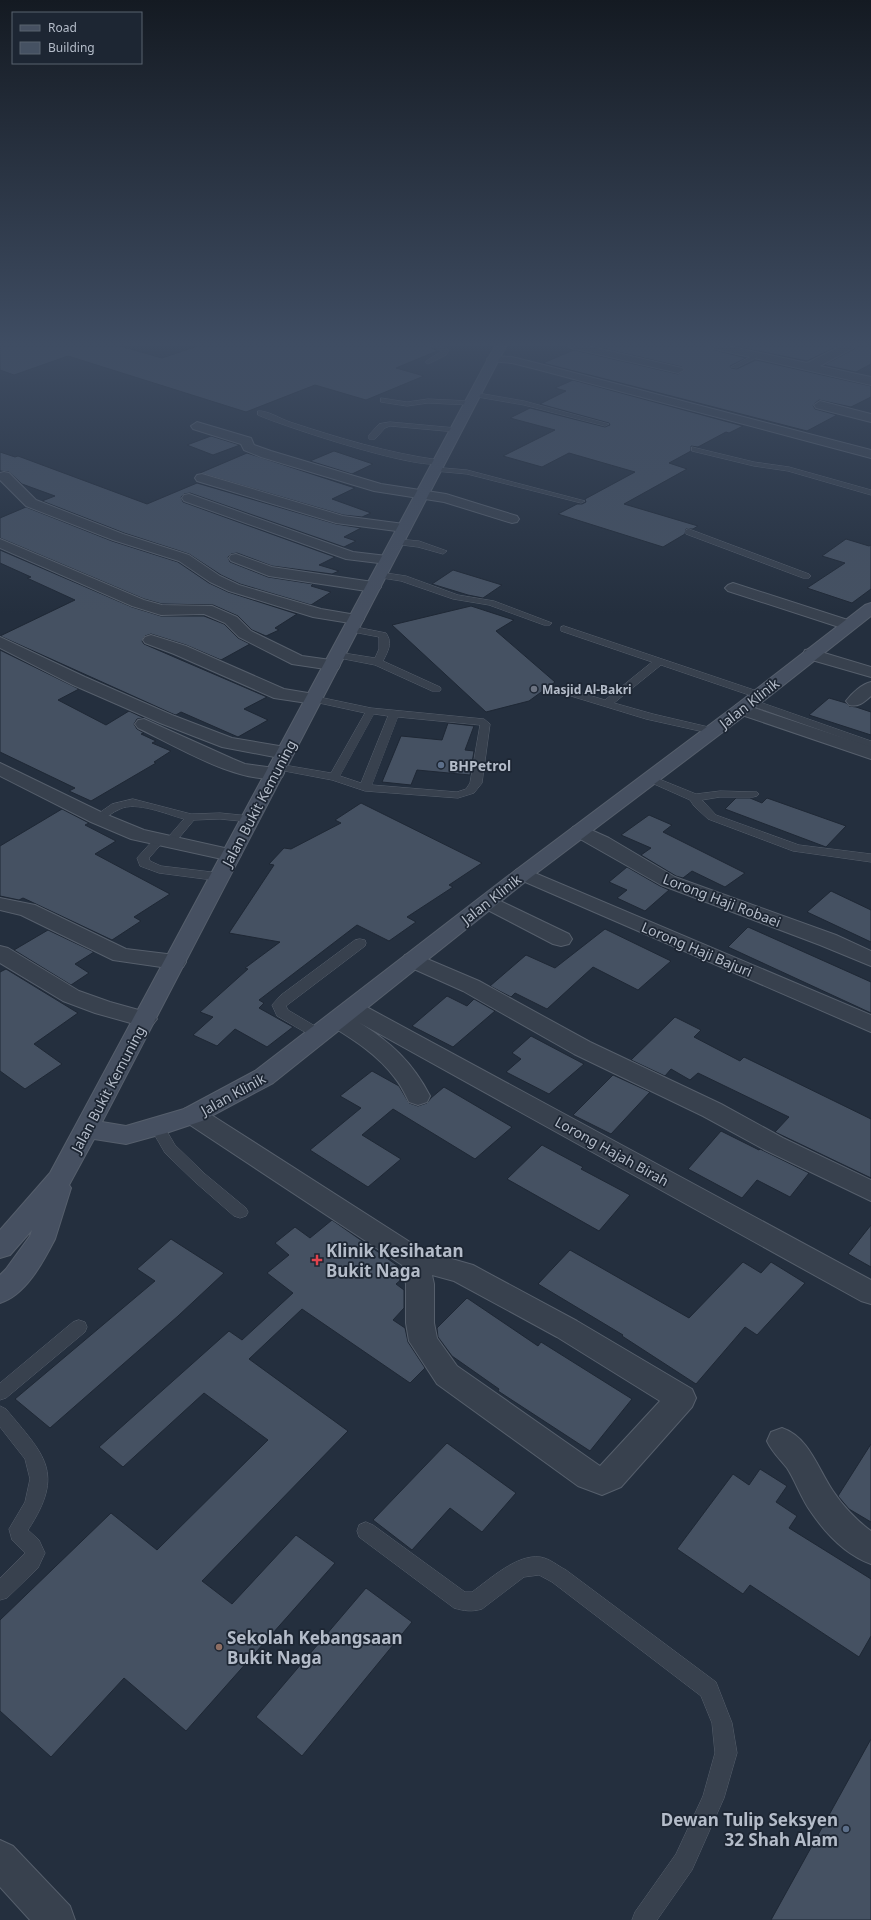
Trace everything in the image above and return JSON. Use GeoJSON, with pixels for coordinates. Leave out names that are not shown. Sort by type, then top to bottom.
{"type":"FeatureCollection","features":[{"type":"Feature","properties":{"kind":"main road","name":"Jalan Bukit Kemuning"},"geometry":{"type":"LineString","coordinates":[[0,1248],[60,1179],[453,436]]}},
{"type":"Feature","properties":{"kind":"main road","name":"Jalan Klinik"},"geometry":{"type":"LineString","coordinates":[[87,1129],[126,1135],[157,1127],[193,1115],[264,1077],[320,1035],[523,874],[751,702],[871,608]]}},
{"type":"Feature","properties":{"kind":"main road"},"geometry":{"type":"LineString","coordinates":[[0,1292],[16,1277],[42,1239],[60,1179]]}},
{"type":"Feature","properties":{"kind":"street"},"geometry":{"type":"LineString","coordinates":[[228,436],[246,441],[250,447],[274,456],[379,488],[446,498],[512,519]]}},
{"type":"Feature","properties":{"kind":"street"},"geometry":{"type":"LineString","coordinates":[[801,436],[871,454]]}},
{"type":"Feature","properties":{"kind":"street"},"geometry":{"type":"LineString","coordinates":[[4,476],[31,503],[118,537],[184,558],[215,579],[234,588],[353,624]]}},
{"type":"Feature","properties":{"kind":"street"},"geometry":{"type":"LineString","coordinates":[[202,478],[341,520],[400,535]]}},
{"type":"Feature","properties":{"kind":"street"},"geometry":{"type":"LineString","coordinates":[[189,498],[351,556],[380,574]]}},
{"type":"Feature","properties":{"kind":"street"},"geometry":{"type":"LineString","coordinates":[[0,543],[138,603],[161,610],[206,609],[231,620],[245,634],[298,660],[334,660]]}},
{"type":"Feature","properties":{"kind":"street"},"geometry":{"type":"LineString","coordinates":[[236,558],[269,571],[380,574]]}},
{"type":"Feature","properties":{"kind":"street"},"geometry":{"type":"LineString","coordinates":[[234,588],[269,571]]}},
{"type":"Feature","properties":{"kind":"street"},"geometry":{"type":"LineString","coordinates":[[733,588],[848,625]]}},
{"type":"Feature","properties":{"kind":"street"},"geometry":{"type":"LineString","coordinates":[[151,640],[180,650],[280,694],[314,699]]}},
{"type":"Feature","properties":{"kind":"street"},"geometry":{"type":"LineString","coordinates":[[0,642],[79,681],[166,719],[279,764]]}},
{"type":"Feature","properties":{"kind":"street"},"geometry":{"type":"LineString","coordinates":[[811,654],[871,672]]}},
{"type":"Feature","properties":{"kind":"street"},"geometry":{"type":"LineString","coordinates":[[0,656],[226,763],[242,769],[279,764]]}},
{"type":"Feature","properties":{"kind":"street"},"geometry":{"type":"LineString","coordinates":[[855,701],[871,687]]}},
{"type":"Feature","properties":{"kind":"street"},"geometry":{"type":"LineString","coordinates":[[751,702],[871,753]]}},
{"type":"Feature","properties":{"kind":"street"},"geometry":{"type":"LineString","coordinates":[[0,769],[98,818],[138,835],[164,842],[231,855]]}},
{"type":"Feature","properties":{"kind":"street","name":"Lorong Haji Robaei"},"geometry":{"type":"LineString","coordinates":[[580,831],[591,836],[643,868],[668,880],[828,940],[871,959]]}},
{"type":"Feature","properties":{"kind":"street","name":"Lorong Haji Bajuri"},"geometry":{"type":"LineString","coordinates":[[523,874],[871,1024]]}},
{"type":"Feature","properties":{"kind":"street"},"geometry":{"type":"LineString","coordinates":[[487,902],[561,939]]}},
{"type":"Feature","properties":{"kind":"street"},"geometry":{"type":"LineString","coordinates":[[0,904],[28,910],[121,955],[175,962]]}},
{"type":"Feature","properties":{"kind":"street"},"geometry":{"type":"LineString","coordinates":[[0,953],[71,996],[103,1008],[145,1019]]}},
{"type":"Feature","properties":{"kind":"street"},"geometry":{"type":"LineString","coordinates":[[413,960],[470,986],[582,1048],[712,1110],[774,1144],[871,1191]]}},
{"type":"Feature","properties":{"kind":"street"},"geometry":{"type":"LineString","coordinates":[[346,1014],[382,1048],[412,1081],[418,1096]]}},
{"type":"Feature","properties":{"kind":"street","name":"Lorong Hajah Birah"},"geometry":{"type":"LineString","coordinates":[[346,1014],[871,1293]]}},
{"type":"Feature","properties":{"kind":"street"},"geometry":{"type":"LineString","coordinates":[[193,1115],[415,1260],[463,1273],[567,1329],[681,1398],[610,1477],[602,1481],[589,1476],[447,1375],[423,1342],[420,1324],[420,1284],[415,1260]]}},
{"type":"Feature","properties":{"kind":"street"},"geometry":{"type":"LineString","coordinates":[[782,1441],[798,1459],[822,1502],[851,1535],[871,1549]]}},
{"type":"Feature","properties":{"kind":"street"},"geometry":{"type":"LineString","coordinates":[[0,1859],[56,1920]]}},
{"type":"Feature","properties":{"kind":"lane"},"geometry":{"type":"LineString","coordinates":[[326,436],[378,452],[481,475],[581,501]]}},
{"type":"Feature","properties":{"kind":"lane"},"geometry":{"type":"LineString","coordinates":[[694,449],[754,464],[789,469],[871,493]]}},
{"type":"Feature","properties":{"kind":"lane"},"geometry":{"type":"LineString","coordinates":[[688,532],[806,576]]}},
{"type":"Feature","properties":{"kind":"lane"},"geometry":{"type":"LineString","coordinates":[[400,535],[419,544],[443,551]]}},
{"type":"Feature","properties":{"kind":"lane"},"geometry":{"type":"LineString","coordinates":[[380,574],[403,578],[456,597],[491,603],[547,623]]}},
{"type":"Feature","properties":{"kind":"lane"},"geometry":{"type":"LineString","coordinates":[[353,624],[383,635],[385,639],[384,649],[378,662]]}},
{"type":"Feature","properties":{"kind":"lane"},"geometry":{"type":"LineString","coordinates":[[564,629],[660,661],[751,702],[871,745]]}},
{"type":"Feature","properties":{"kind":"lane"},"geometry":{"type":"LineString","coordinates":[[334,660],[378,662],[436,689]]}},
{"type":"Feature","properties":{"kind":"lane"},"geometry":{"type":"LineString","coordinates":[[607,703],[660,661]]}},
{"type":"Feature","properties":{"kind":"lane"},"geometry":{"type":"LineString","coordinates":[[565,691],[650,717],[713,731]]}},
{"type":"Feature","properties":{"kind":"lane"},"geometry":{"type":"LineString","coordinates":[[279,764],[334,777],[365,788],[458,795],[470,791],[476,783],[484,724],[480,721],[371,711],[314,699]]}},
{"type":"Feature","properties":{"kind":"lane"},"geometry":{"type":"LineString","coordinates":[[334,777],[371,711]]}},
{"type":"Feature","properties":{"kind":"lane"},"geometry":{"type":"LineString","coordinates":[[365,788],[394,714]]}},
{"type":"Feature","properties":{"kind":"lane"},"geometry":{"type":"LineString","coordinates":[[649,778],[695,798],[720,794],[753,794]]}},
{"type":"Feature","properties":{"kind":"lane"},"geometry":{"type":"LineString","coordinates":[[695,798],[698,804],[712,816],[797,848],[871,858]]}},
{"type":"Feature","properties":{"kind":"lane"},"geometry":{"type":"LineString","coordinates":[[98,818],[116,806],[133,802],[191,817],[220,816],[250,819]]}},
{"type":"Feature","properties":{"kind":"lane"},"geometry":{"type":"LineString","coordinates":[[191,817],[164,842],[143,858],[144,863],[159,869],[220,877]]}},
{"type":"Feature","properties":{"kind":"lane"},"geometry":{"type":"LineString","coordinates":[[320,1035],[285,1016],[279,1005],[286,998],[360,943]]}},
{"type":"Feature","properties":{"kind":"lane"},"geometry":{"type":"LineString","coordinates":[[157,1127],[170,1149],[200,1178],[240,1212]]}},
{"type":"Feature","properties":{"kind":"lane"},"geometry":{"type":"LineString","coordinates":[[0,1393],[79,1327]]}},
{"type":"Feature","properties":{"kind":"lane"},"geometry":{"type":"LineString","coordinates":[[0,1414],[33,1455],[38,1469],[39,1479],[34,1505],[18,1529],[19,1534],[32,1546],[35,1553],[32,1562],[0,1591]]}},
{"type":"Feature","properties":{"kind":"lane"},"geometry":{"type":"LineString","coordinates":[[366,1531],[461,1601],[475,1602],[520,1570],[540,1566],[558,1576],[709,1689],[722,1723],[726,1752],[715,1791],[684,1862],[643,1920]]}},
{"type":"Feature","properties":{"kind":"building"},"geometry":{"type":"Polygon","coordinates":[[[211,436],[240,445],[213,455],[187,445],[211,436]]]}},
{"type":"Feature","properties":{"kind":"building"},"geometry":{"type":"Polygon","coordinates":[[[544,436],[719,436],[698,447],[691,446],[691,451],[669,463],[687,469],[624,504],[698,526],[693,529],[686,529],[685,534],[663,547],[558,514],[577,504],[586,502],[585,499],[635,472],[569,453],[542,467],[503,456],[544,436]]]}},
{"type":"Feature","properties":{"kind":"building"},"geometry":{"type":"Polygon","coordinates":[[[334,451],[373,464],[352,474],[310,461],[334,451]]]}},
{"type":"Feature","properties":{"kind":"building"},"geometry":{"type":"Polygon","coordinates":[[[0,452],[15,457],[18,456],[147,504],[197,483],[336,524],[361,528],[344,537],[356,541],[344,547],[190,493],[184,494],[181,497],[183,502],[335,557],[319,565],[339,571],[332,574],[272,566],[237,553],[231,554],[228,557],[230,562],[268,577],[313,584],[311,586],[331,592],[311,605],[240,584],[221,575],[189,554],[124,533],[42,501],[55,496],[22,484],[9,472],[0,471],[0,452]]]}},
{"type":"Feature","properties":{"kind":"building"},"geometry":{"type":"Polygon","coordinates":[[[247,453],[355,488],[332,499],[371,513],[362,517],[343,515],[200,473],[247,453]]]}},
{"type":"Feature","properties":{"kind":"building"},"geometry":{"type":"Polygon","coordinates":[[[26,507],[112,541],[178,562],[209,583],[228,592],[297,614],[275,628],[279,630],[266,636],[252,630],[238,616],[213,605],[162,604],[144,599],[0,538],[0,518],[26,507]]]}},
{"type":"Feature","properties":{"kind":"building"},"geometry":{"type":"Polygon","coordinates":[[[846,539],[869,546],[871,545],[871,589],[852,603],[807,588],[845,563],[822,556],[846,539]]]}},
{"type":"Feature","properties":{"kind":"building"},"geometry":{"type":"Polygon","coordinates":[[[0,550],[132,607],[161,616],[204,616],[224,624],[238,638],[250,644],[221,660],[186,645],[151,634],[145,636],[142,641],[144,644],[267,697],[244,709],[268,720],[238,737],[181,712],[176,715],[173,714],[0,636],[75,600],[27,578],[31,577],[0,563],[0,550]]]}},
{"type":"Feature","properties":{"kind":"building"},"geometry":{"type":"Polygon","coordinates":[[[453,570],[502,585],[483,598],[432,584],[453,570]]]}},
{"type":"Feature","properties":{"kind":"building"},"geometry":{"type":"Polygon","coordinates":[[[471,606],[514,620],[496,631],[555,682],[529,701],[486,712],[392,625],[471,606]]]}},
{"type":"Feature","properties":{"kind":"building"},"geometry":{"type":"Polygon","coordinates":[[[0,650],[79,689],[58,700],[106,725],[129,711],[144,718],[137,719],[134,724],[137,729],[144,733],[141,734],[156,741],[152,743],[171,751],[154,762],[156,763],[91,801],[69,791],[75,788],[0,752],[0,650]]]}},
{"type":"Feature","properties":{"kind":"building"},"geometry":{"type":"Polygon","coordinates":[[[829,698],[846,703],[849,706],[871,712],[871,735],[809,715],[829,698]]]}},
{"type":"Feature","properties":{"kind":"building"},"geometry":{"type":"Polygon","coordinates":[[[448,723],[474,726],[465,750],[474,751],[470,775],[417,770],[411,785],[382,782],[401,736],[442,740],[448,723]]]}},
{"type":"Feature","properties":{"kind":"building"},"geometry":{"type":"Polygon","coordinates":[[[736,798],[750,798],[762,803],[767,798],[846,826],[826,847],[725,809],[736,798]]]}},
{"type":"Feature","properties":{"kind":"building"},"geometry":{"type":"Polygon","coordinates":[[[361,803],[482,863],[449,885],[453,887],[407,917],[416,922],[389,941],[357,925],[259,1000],[264,1003],[259,1008],[293,1027],[267,1047],[235,1029],[217,1046],[193,1035],[213,1017],[200,1012],[248,969],[245,968],[280,942],[229,933],[274,865],[269,864],[284,848],[291,849],[341,823],[335,820],[361,803]]]}},
{"type":"Feature","properties":{"kind":"building"},"geometry":{"type":"Polygon","coordinates":[[[62,809],[89,823],[85,825],[116,841],[95,854],[170,894],[134,917],[141,921],[112,940],[23,898],[19,900],[0,896],[0,846],[62,809]]]}},
{"type":"Feature","properties":{"kind":"building"},"geometry":{"type":"Polygon","coordinates":[[[649,815],[672,825],[663,832],[745,873],[725,887],[692,871],[683,878],[676,876],[641,855],[651,848],[621,835],[649,815]]]}},
{"type":"Feature","properties":{"kind":"building"},"geometry":{"type":"Polygon","coordinates":[[[627,867],[669,890],[645,911],[617,898],[627,890],[609,882],[627,867]]]}},
{"type":"Feature","properties":{"kind":"building"},"geometry":{"type":"Polygon","coordinates":[[[831,891],[871,910],[871,942],[807,912],[831,891]]]}},
{"type":"Feature","properties":{"kind":"building"},"geometry":{"type":"Polygon","coordinates":[[[748,927],[871,982],[871,1013],[728,947],[748,927]]]}},
{"type":"Feature","properties":{"kind":"building"},"geometry":{"type":"Polygon","coordinates":[[[605,929],[671,961],[638,990],[593,967],[547,1009],[515,993],[511,997],[490,986],[526,955],[555,968],[605,929]]]}},
{"type":"Feature","properties":{"kind":"building"},"geometry":{"type":"Polygon","coordinates":[[[48,930],[94,952],[75,964],[89,973],[71,985],[14,950],[48,930]]]}},
{"type":"Feature","properties":{"kind":"building"},"geometry":{"type":"Polygon","coordinates":[[[6,969],[78,1013],[34,1044],[62,1064],[25,1089],[0,1071],[0,972],[6,969]]]}},
{"type":"Feature","properties":{"kind":"building"},"geometry":{"type":"Polygon","coordinates":[[[447,996],[467,1006],[474,999],[495,1011],[453,1047],[412,1026],[447,996]]]}},
{"type":"Feature","properties":{"kind":"building"},"geometry":{"type":"Polygon","coordinates":[[[675,1017],[701,1030],[694,1037],[740,1061],[744,1057],[871,1119],[871,1178],[775,1132],[789,1117],[698,1073],[690,1080],[671,1069],[665,1076],[631,1060],[675,1017]]]}},
{"type":"Feature","properties":{"kind":"building"},"geometry":{"type":"Polygon","coordinates":[[[531,1036],[584,1064],[549,1094],[506,1072],[521,1059],[512,1053],[531,1036]]]}},
{"type":"Feature","properties":{"kind":"building"},"geometry":{"type":"Polygon","coordinates":[[[372,1071],[399,1086],[409,1103],[418,1106],[427,1103],[444,1087],[512,1127],[475,1159],[393,1109],[362,1135],[401,1159],[368,1187],[310,1150],[361,1108],[340,1096],[372,1071]]]}},
{"type":"Feature","properties":{"kind":"building"},"geometry":{"type":"Polygon","coordinates":[[[613,1075],[650,1092],[611,1134],[573,1115],[613,1075]]]}},
{"type":"Feature","properties":{"kind":"building"},"geometry":{"type":"Polygon","coordinates":[[[721,1131],[809,1173],[790,1197],[757,1180],[742,1198],[688,1169],[721,1131]]]}},
{"type":"Feature","properties":{"kind":"building"},"geometry":{"type":"Polygon","coordinates":[[[542,1145],[583,1167],[581,1169],[630,1195],[599,1231],[507,1179],[542,1145]]]}},
{"type":"Feature","properties":{"kind":"building"},"geometry":{"type":"Polygon","coordinates":[[[332,1220],[401,1268],[403,1278],[396,1284],[404,1290],[404,1308],[393,1320],[405,1328],[408,1342],[425,1368],[410,1383],[302,1309],[249,1359],[348,1431],[202,1581],[232,1604],[296,1535],[335,1563],[186,1731],[124,1678],[51,1757],[0,1711],[0,1620],[111,1513],[157,1550],[268,1440],[204,1393],[123,1467],[99,1447],[229,1331],[242,1340],[293,1293],[267,1273],[289,1255],[275,1243],[295,1227],[310,1238],[332,1220]]]}},
{"type":"Feature","properties":{"kind":"building"},"geometry":{"type":"Polygon","coordinates":[[[871,1225],[871,1267],[848,1254],[871,1225]]]}},
{"type":"Feature","properties":{"kind":"building"},"geometry":{"type":"Polygon","coordinates":[[[171,1239],[224,1273],[178,1316],[50,1428],[15,1399],[155,1281],[137,1269],[171,1239]]]}},
{"type":"Feature","properties":{"kind":"building"},"geometry":{"type":"Polygon","coordinates":[[[570,1250],[689,1318],[743,1262],[761,1273],[771,1262],[805,1283],[757,1335],[745,1327],[696,1384],[622,1336],[623,1335],[538,1284],[570,1250]]]}},
{"type":"Feature","properties":{"kind":"building"},"geometry":{"type":"Polygon","coordinates":[[[467,1298],[538,1346],[541,1342],[632,1399],[590,1451],[498,1391],[499,1389],[452,1356],[438,1337],[437,1328],[467,1298]]]}},
{"type":"Feature","properties":{"kind":"building"},"geometry":{"type":"Polygon","coordinates":[[[447,1443],[516,1493],[482,1532],[450,1508],[412,1550],[373,1520],[447,1443]]]}},
{"type":"Feature","properties":{"kind":"building"},"geometry":{"type":"Polygon","coordinates":[[[871,1444],[871,1522],[849,1509],[838,1496],[871,1444]]]}},
{"type":"Feature","properties":{"kind":"building"},"geometry":{"type":"Polygon","coordinates":[[[760,1469],[787,1486],[776,1502],[797,1516],[789,1528],[871,1579],[871,1636],[859,1657],[750,1585],[743,1594],[677,1549],[733,1474],[749,1485],[760,1469]]]}},
{"type":"Feature","properties":{"kind":"building"},"geometry":{"type":"Polygon","coordinates":[[[366,1588],[412,1622],[302,1756],[256,1717],[366,1588]]]}},
{"type":"Feature","properties":{"kind":"building","name":"Dewan Tulip Seksyen 32 Shah Alam"},"geometry":{"type":"Polygon","coordinates":[[[871,1739],[871,1920],[771,1920],[871,1739]]]}},
{"type":"Feature","properties":{"kind":"place","name":"Masjid Al-Bakri"},"geometry":{"type":"Point","coordinates":[534,689]}},
{"type":"Feature","properties":{"kind":"place","name":"BHPetrol"},"geometry":{"type":"Point","coordinates":[441,765]}},
{"type":"Feature","properties":{"kind":"place","name":"Klinik Kesihatan Bukit Naga"},"geometry":{"type":"Point","coordinates":[317,1260]}},
{"type":"Feature","properties":{"kind":"place","name":"Sekolah Kebangsaan Bukit Naga"},"geometry":{"type":"Point","coordinates":[219,1647]}},
{"type":"Feature","properties":{"kind":"place","name":"Dewan Tulip Seksyen 32 Shah Alam"},"geometry":{"type":"Point","coordinates":[846,1829]}}]}
